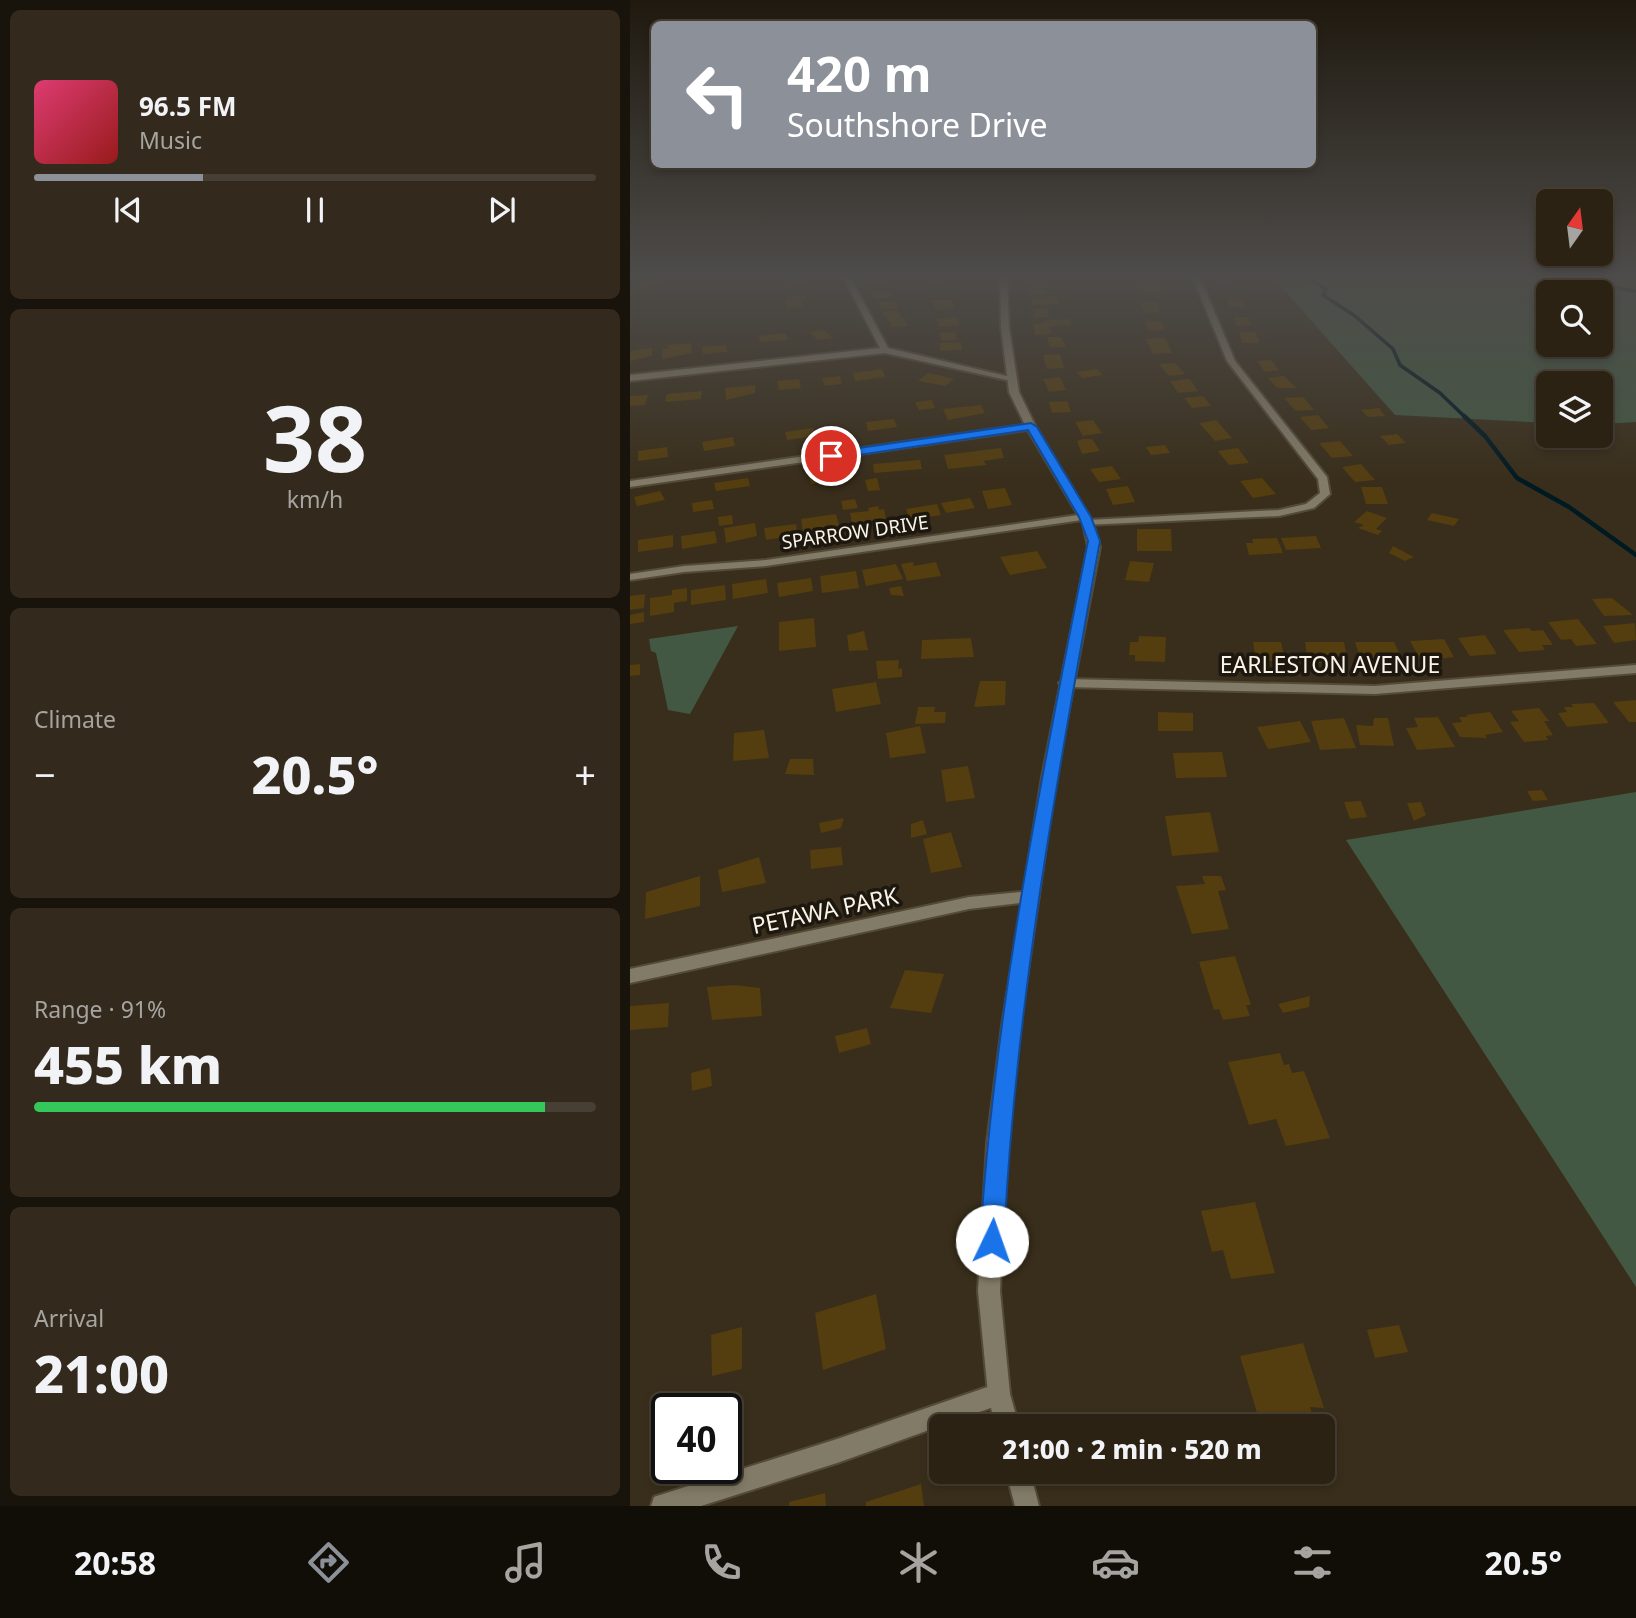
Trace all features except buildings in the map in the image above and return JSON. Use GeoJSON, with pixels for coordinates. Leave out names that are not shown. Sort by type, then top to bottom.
{"type":"FeatureCollection","features":[{"type":"Feature","properties":{"kind":"street"},"geometry":{"type":"LineString","coordinates":[[881,343],[885,350]]}},
{"type":"Feature","properties":{"kind":"street"},"geometry":{"type":"LineString","coordinates":[[1004,1414],[999,1394],[989,1290],[998,1143],[1011,1026],[1031,897],[1066,683],[1094,541],[1086,520],[1031,427],[1014,392],[1008,343]]}},
{"type":"Feature","properties":{"kind":"street","name":"SPARROW DRIVE"},"geometry":{"type":"LineString","coordinates":[[630,577],[684,569],[766,563],[1086,520],[1279,513],[1310,506],[1325,494],[1323,479],[1231,361],[1224,343]]}},
{"type":"Feature","properties":{"kind":"street"},"geometry":{"type":"LineString","coordinates":[[630,378],[885,350],[1011,378]]}},
{"type":"Feature","properties":{"kind":"street"},"geometry":{"type":"LineString","coordinates":[[630,484],[1031,427]]}},
{"type":"Feature","properties":{"kind":"street","name":"EARLESTON AVENUE"},"geometry":{"type":"LineString","coordinates":[[1066,683],[1375,690],[1636,669]]}},
{"type":"Feature","properties":{"kind":"street","name":"PETAWA PARK"},"geometry":{"type":"LineString","coordinates":[[630,976],[970,903],[1031,897]]}},
{"type":"Feature","properties":{"kind":"street"},"geometry":{"type":"LineString","coordinates":[[663,1506],[836,1451],[999,1394]]}},
{"type":"Feature","properties":{"kind":"street"},"geometry":{"type":"LineString","coordinates":[[1021,1484],[1027,1506]]}},
{"type":"Feature","properties":{"kind":"green space"},"geometry":{"type":"Polygon","coordinates":[[[1331,343],[1536,343],[1536,357],[1613,357],[1613,343],[1636,343],[1636,422],[1613,423],[1613,371],[1536,371],[1536,422],[1395,415],[1331,343]]]}},
{"type":"Feature","properties":{"kind":"green space"},"geometry":{"type":"Polygon","coordinates":[[[738,626],[690,714],[668,710],[656,653],[651,651],[649,639],[738,626]]]}},
{"type":"Feature","properties":{"kind":"green space"},"geometry":{"type":"Polygon","coordinates":[[[1636,792],[1636,1287],[1346,840],[1636,792]]]}},
{"type":"Feature","properties":{"kind":"waterway"},"geometry":{"type":"LineString","coordinates":[[1386,343],[1393,349],[1400,365],[1440,393],[1466,418]]}},
{"type":"Feature","properties":{"kind":"waterway"},"geometry":{"type":"LineString","coordinates":[[1464,416],[1485,436],[1517,478],[1569,507],[1636,555]]}},
{"type":"Feature","properties":{"kind":"route"},"geometry":{"type":"LineString","coordinates":[[831,456],[1031,427],[1085,517],[1094,541],[1049,777],[1011,1026],[998,1143],[992,1241]]}}]}
